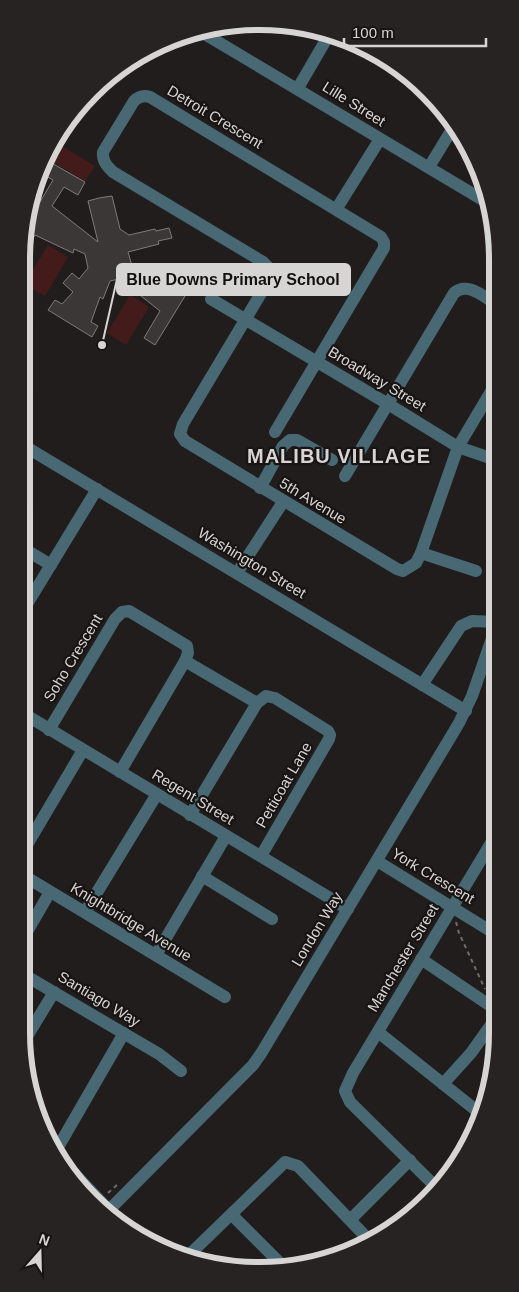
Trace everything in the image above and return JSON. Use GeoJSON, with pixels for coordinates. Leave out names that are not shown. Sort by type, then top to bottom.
{"type":"FeatureCollection","features":[{"type":"Feature","properties":{"kind":"street","name":"Lille Street"},"geometry":{"type":"LineString","coordinates":[[208,36],[481,198]]}},
{"type":"Feature","properties":{"kind":"street"},"geometry":{"type":"LineString","coordinates":[[298,88],[326,40]]}},
{"type":"Feature","properties":{"kind":"street","name":"Detroit Crescent"},"geometry":{"type":"LineString","coordinates":[[245,318],[272,275],[267,264],[145,197],[113,172],[105,163],[104,152],[134,101],[146,96],[337,208],[381,237],[384,242],[384,248],[275,432]]}},
{"type":"Feature","properties":{"kind":"street"},"geometry":{"type":"LineString","coordinates":[[429,167],[450,132]]}},
{"type":"Feature","properties":{"kind":"street"},"geometry":{"type":"LineString","coordinates":[[337,208],[380,139]]}},
{"type":"Feature","properties":{"kind":"street"},"geometry":{"type":"LineString","coordinates":[[345,476],[457,290],[469,289],[489,300]]}},
{"type":"Feature","properties":{"kind":"street","name":"Broadway Street"},"geometry":{"type":"LineString","coordinates":[[211,299],[458,447],[489,458]]}},
{"type":"Feature","properties":{"kind":"street","name":"5th Avenue"},"geometry":{"type":"LineString","coordinates":[[245,318],[183,424],[180,434],[183,439],[282,502],[397,569],[404,571],[412,567],[421,554],[458,447],[489,395]]}},
{"type":"Feature","properties":{"kind":"street"},"geometry":{"type":"LineString","coordinates":[[260,488],[283,446],[290,440],[297,440],[332,460]]}},
{"type":"Feature","properties":{"kind":"street","name":"Washington Street"},"geometry":{"type":"LineString","coordinates":[[30,449],[466,711]]}},
{"type":"Feature","properties":{"kind":"street"},"geometry":{"type":"LineString","coordinates":[[30,599],[97,489]]}},
{"type":"Feature","properties":{"kind":"street"},"geometry":{"type":"LineString","coordinates":[[237,573],[282,502]]}},
{"type":"Feature","properties":{"kind":"street"},"geometry":{"type":"LineString","coordinates":[[30,552],[51,565]]}},
{"type":"Feature","properties":{"kind":"street"},"geometry":{"type":"LineString","coordinates":[[421,554],[476,571]]}},
{"type":"Feature","properties":{"kind":"street","name":"Soho Crescent"},"geometry":{"type":"LineString","coordinates":[[49,730],[115,619],[122,612],[129,611],[187,646],[188,653],[185,661]]}},
{"type":"Feature","properties":{"kind":"street"},"geometry":{"type":"LineString","coordinates":[[422,685],[461,626],[472,621],[489,622]]}},
{"type":"Feature","properties":{"kind":"street","name":"London Way"},"geometry":{"type":"LineString","coordinates":[[111,1208],[253,1064],[297,995],[445,749],[466,711],[489,646]]}},
{"type":"Feature","properties":{"kind":"street"},"geometry":{"type":"LineString","coordinates":[[120,772],[185,661],[257,703],[190,815]]}},
{"type":"Feature","properties":{"kind":"street","name":"Petticoat Lane"},"geometry":{"type":"LineString","coordinates":[[257,703],[266,696],[275,698],[328,731],[330,736],[261,856]]}},
{"type":"Feature","properties":{"kind":"street","name":"Regent Street"},"geometry":{"type":"LineString","coordinates":[[30,718],[348,909]]}},
{"type":"Feature","properties":{"kind":"street"},"geometry":{"type":"LineString","coordinates":[[30,840],[83,750]]}},
{"type":"Feature","properties":{"kind":"street"},"geometry":{"type":"LineString","coordinates":[[84,912],[157,794]]}},
{"type":"Feature","properties":{"kind":"street"},"geometry":{"type":"LineString","coordinates":[[156,955],[226,836]]}},
{"type":"Feature","properties":{"kind":"street","name":"Manchester Street"},"geometry":{"type":"LineString","coordinates":[[410,1160],[350,1102],[346,1092],[347,1086],[489,847]]}},
{"type":"Feature","properties":{"kind":"street","name":"York Crescent"},"geometry":{"type":"LineString","coordinates":[[376,862],[489,930]]}},
{"type":"Feature","properties":{"kind":"street"},"geometry":{"type":"LineString","coordinates":[[202,876],[272,918]]}},
{"type":"Feature","properties":{"kind":"street","name":"Knightbridge Avenue"},"geometry":{"type":"LineString","coordinates":[[30,880],[225,997]]}},
{"type":"Feature","properties":{"kind":"street"},"geometry":{"type":"LineString","coordinates":[[30,926],[50,892]]}},
{"type":"Feature","properties":{"kind":"street"},"geometry":{"type":"LineString","coordinates":[[421,959],[489,1012]]}},
{"type":"Feature","properties":{"kind":"street","name":"Santiago Way"},"geometry":{"type":"LineString","coordinates":[[30,977],[159,1054],[181,1071]]}},
{"type":"Feature","properties":{"kind":"street"},"geometry":{"type":"LineString","coordinates":[[30,1031],[54,992]]}},
{"type":"Feature","properties":{"kind":"street"},"geometry":{"type":"LineString","coordinates":[[443,1084],[489,1028]]}},
{"type":"Feature","properties":{"kind":"street"},"geometry":{"type":"LineString","coordinates":[[378,1032],[476,1110]]}},
{"type":"Feature","properties":{"kind":"street"},"geometry":{"type":"LineString","coordinates":[[60,1144],[124,1033]]}},
{"type":"Feature","properties":{"kind":"street"},"geometry":{"type":"LineString","coordinates":[[350,1220],[410,1160],[433,1183]]}},
{"type":"Feature","properties":{"kind":"street"},"geometry":{"type":"LineString","coordinates":[[192,1252],[282,1164],[290,1162],[298,1166],[365,1236]]}},
{"type":"Feature","properties":{"kind":"street"},"geometry":{"type":"LineString","coordinates":[[232,1215],[278,1262]]}},
{"type":"Feature","properties":{"kind":"path"},"geometry":{"type":"LineString","coordinates":[[453,908],[460,933],[486,991]]}},
{"type":"Feature","properties":{"kind":"shaded area"},"geometry":{"type":"Polygon","coordinates":[[[61,145],[95,166],[85,181],[52,162],[61,145]]]}},
{"type":"Feature","properties":{"kind":"shaded area"},"geometry":{"type":"Polygon","coordinates":[[[48,245],[68,257],[45,296],[30,287],[30,274],[48,245]]]}},
{"type":"Feature","properties":{"kind":"shaded area"},"geometry":{"type":"Polygon","coordinates":[[[130,295],[149,307],[126,345],[107,333],[130,295]]]}},
{"type":"Feature","properties":{"kind":"building"},"geometry":{"type":"Polygon","coordinates":[[[52,163],[85,182],[78,195],[64,187],[52,206],[98,242],[88,201],[99,198],[112,196],[120,229],[129,235],[169,228],[172,238],[158,241],[159,244],[128,252],[132,266],[142,270],[144,267],[178,282],[182,276],[193,283],[155,345],[144,338],[160,311],[131,288],[133,285],[123,278],[110,281],[103,299],[100,297],[91,322],[98,326],[92,337],[48,310],[55,300],[62,304],[73,292],[63,283],[72,273],[79,279],[88,268],[85,254],[74,249],[73,253],[35,235],[30,243],[35,210],[53,180],[46,176],[52,163]]]}},
{"type":"Feature","properties":{"kind":"place","name":"Blue Downs Primary School"},"geometry":{"type":"Point","coordinates":[102,345]}},
{"type":"Feature","properties":{"kind":"district","name":"MALIBU VILLAGE"},"geometry":{"type":"Point","coordinates":[339,456]}}]}
